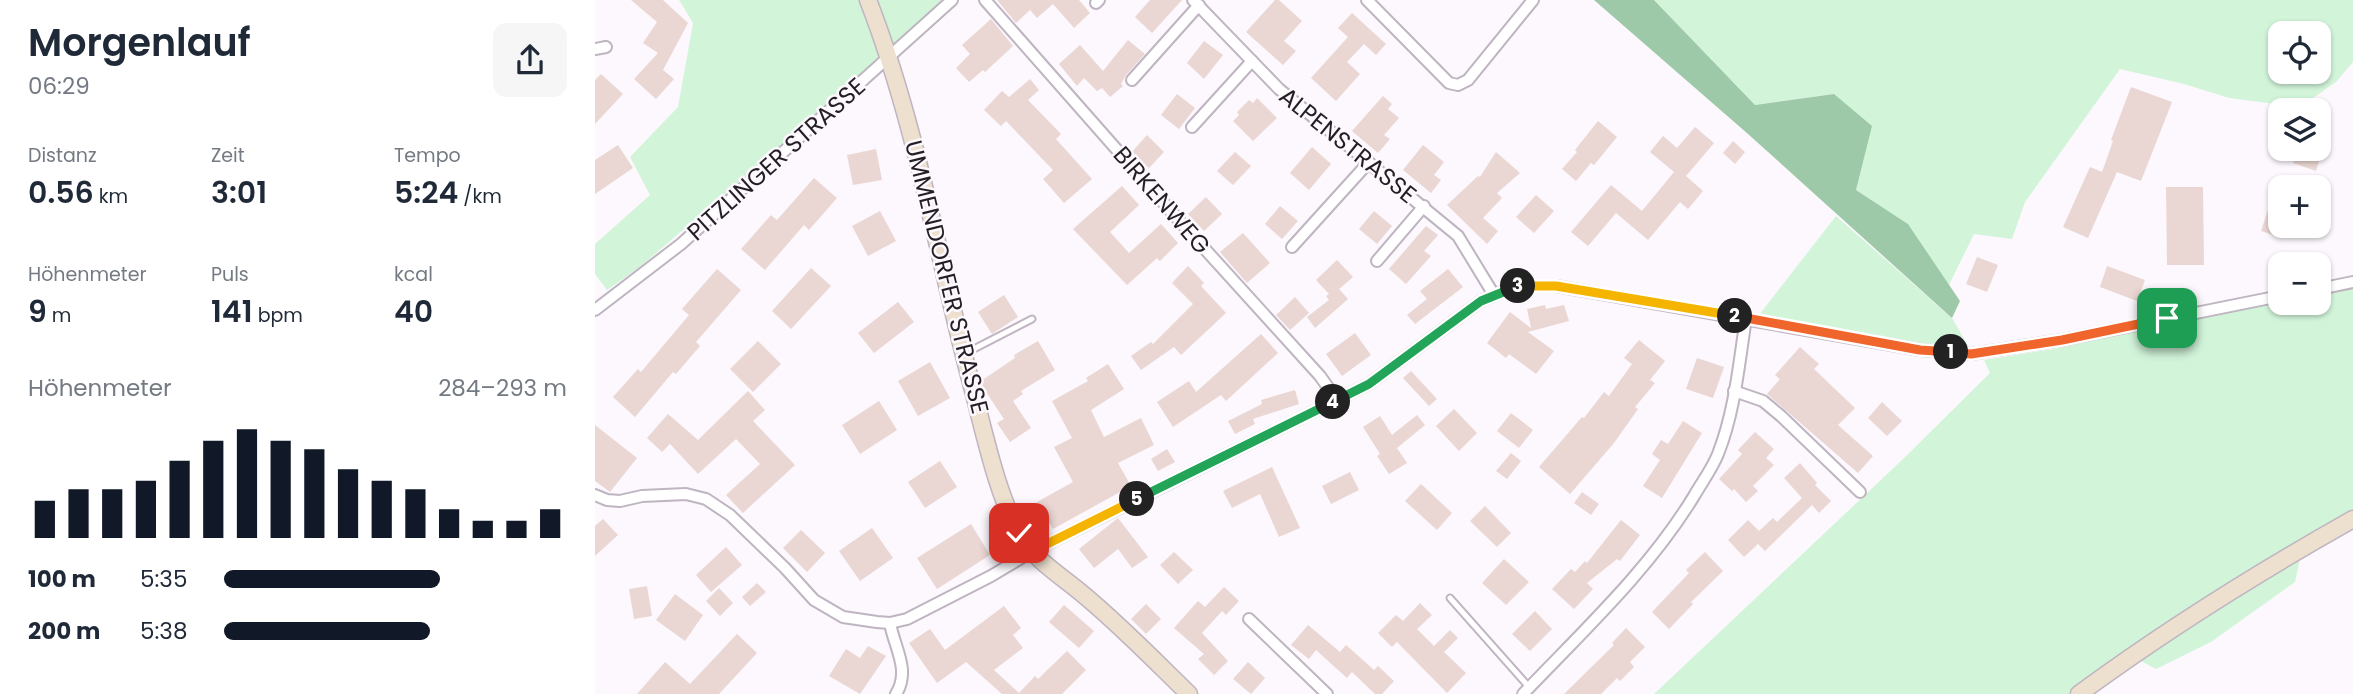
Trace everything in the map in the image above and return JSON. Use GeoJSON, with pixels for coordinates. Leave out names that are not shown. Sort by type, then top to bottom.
{"type":"FeatureCollection","features":[{"type":"Feature","properties":{"kind":"street","name":"UMMENDORFER STRASSE"},"geometry":{"type":"LineString","coordinates":[[868,0],[913,135],[963,355],[1001,489],[1019,533],[1031,552]]}},
{"type":"Feature","properties":{"kind":"street","name":"PITZLINGER STRASSE"},"geometry":{"type":"LineString","coordinates":[[595,310],[681,244],[952,0]]}},
{"type":"Feature","properties":{"kind":"street","name":"BIRKENWEG"},"geometry":{"type":"LineString","coordinates":[[985,0],[1320,376],[1337,400]]}},
{"type":"Feature","properties":{"kind":"street"},"geometry":{"type":"LineString","coordinates":[[1367,0],[1449,83],[1458,85],[1468,80],[1533,0]]}},
{"type":"Feature","properties":{"kind":"street"},"geometry":{"type":"LineString","coordinates":[[1132,80],[1196,3]]}},
{"type":"Feature","properties":{"kind":"street","name":"ALPENSTRASSE"},"geometry":{"type":"LineString","coordinates":[[1196,3],[1279,89],[1458,236],[1495,295]]}},
{"type":"Feature","properties":{"kind":"street"},"geometry":{"type":"LineString","coordinates":[[1192,127],[1252,61]]}},
{"type":"Feature","properties":{"kind":"street"},"geometry":{"type":"LineString","coordinates":[[1291,247],[1369,162]]}},
{"type":"Feature","properties":{"kind":"street"},"geometry":{"type":"LineString","coordinates":[[1377,261],[1424,206]]}},
{"type":"Feature","properties":{"kind":"street"},"geometry":{"type":"LineString","coordinates":[[2331,287],[2353,282]]}},
{"type":"Feature","properties":{"kind":"street"},"geometry":{"type":"LineString","coordinates":[[595,495],[620,501],[642,496],[686,494],[706,499],[730,515],[814,600],[843,617],[890,623],[907,619],[991,576],[1031,552],[1369,384],[1481,301],[1517,286],[1556,286],[1920,350],[1971,354],[2062,340],[2268,298]]}},
{"type":"Feature","properties":{"kind":"street"},"geometry":{"type":"LineString","coordinates":[[1526,691],[1625,587],[1676,526],[1717,457],[1727,427],[1746,318]]}},
{"type":"Feature","properties":{"kind":"street"},"geometry":{"type":"LineString","coordinates":[[1734,391],[1763,401],[1860,492]]}},
{"type":"Feature","properties":{"kind":"street"},"geometry":{"type":"LineString","coordinates":[[2079,694],[2175,627],[2353,519]]}},
{"type":"Feature","properties":{"kind":"street"},"geometry":{"type":"LineString","coordinates":[[1031,552],[1086,596],[1189,694]]}},
{"type":"Feature","properties":{"kind":"street"},"geometry":{"type":"LineString","coordinates":[[1249,620],[1327,694]]}},
{"type":"Feature","properties":{"kind":"street"},"geometry":{"type":"LineString","coordinates":[[890,623],[902,662],[903,674],[896,694]]}},
{"type":"Feature","properties":{"kind":"lane"},"geometry":{"type":"LineString","coordinates":[[963,355],[1032,319]]}},
{"type":"Feature","properties":{"kind":"lane"},"geometry":{"type":"LineString","coordinates":[[1450,598],[1526,691]]}},
{"type":"Feature","properties":{"kind":"green space"},"geometry":{"type":"Polygon","coordinates":[[[679,0],[946,0],[879,62],[641,266],[607,290],[595,274],[595,244],[650,195],[630,157],[678,107],[693,23],[679,0]]]}},
{"type":"Feature","properties":{"kind":"green space"},"geometry":{"type":"Polygon","coordinates":[[[1594,0],[1654,0],[1755,105],[1834,94],[1872,126],[1856,190],[1908,224],[1960,301],[1952,318],[1748,134],[1594,0]]]}},
{"type":"Feature","properties":{"kind":"green space"},"geometry":{"type":"Polygon","coordinates":[[[1654,0],[2353,0],[2353,62],[2336,82],[2313,98],[2268,98],[2268,103],[2229,98],[2120,69],[2025,202],[2012,239],[1974,234],[1949,285],[1908,224],[1856,190],[1834,94],[1755,105],[1654,0]]]}},
{"type":"Feature","properties":{"kind":"green space"},"geometry":{"type":"Polygon","coordinates":[[[1836,216],[1952,318],[1970,349],[1921,345],[1759,315],[1836,216]]]}},
{"type":"Feature","properties":{"kind":"green space"},"geometry":{"type":"Polygon","coordinates":[[[2353,287],[2353,513],[2162,627],[2069,694],[1654,694],[1901,461],[1990,373],[1984,360],[2053,349],[2268,304],[2268,315],[2331,315],[2331,292],[2353,287]]]}},
{"type":"Feature","properties":{"kind":"green space"},"geometry":{"type":"Polygon","coordinates":[[[2300,559],[2295,582],[2211,642],[2156,669],[2139,660],[2300,559]]]}},
{"type":"Feature","properties":{"kind":"building"},"geometry":{"type":"Polygon","coordinates":[[[631,0],[663,0],[688,23],[663,70],[674,79],[656,99],[634,79],[658,53],[643,43],[657,22],[631,0]]]}},
{"type":"Feature","properties":{"kind":"building"},"geometry":{"type":"Polygon","coordinates":[[[997,0],[1079,0],[1090,13],[1074,28],[1053,4],[1037,18],[1030,10],[1016,23],[997,0]]]}},
{"type":"Feature","properties":{"kind":"building"},"geometry":{"type":"Polygon","coordinates":[[[1150,0],[1182,0],[1152,33],[1135,17],[1150,0]]]}},
{"type":"Feature","properties":{"kind":"building"},"geometry":{"type":"Polygon","coordinates":[[[1275,0],[1279,0],[1302,21],[1284,41],[1296,51],[1283,65],[1246,32],[1275,0]]]}},
{"type":"Feature","properties":{"kind":"building"},"geometry":{"type":"Polygon","coordinates":[[[1352,13],[1386,44],[1376,55],[1364,44],[1347,62],[1360,74],[1336,101],[1311,78],[1348,37],[1338,28],[1352,13]]]}},
{"type":"Feature","properties":{"kind":"building"},"geometry":{"type":"Polygon","coordinates":[[[991,19],[1013,46],[985,72],[983,70],[969,82],[956,68],[970,54],[962,45],[991,19]]]}},
{"type":"Feature","properties":{"kind":"building"},"geometry":{"type":"Polygon","coordinates":[[[1128,40],[1145,54],[1126,75],[1121,84],[1123,86],[1110,97],[1102,88],[1097,91],[1084,78],[1077,86],[1059,64],[1080,45],[1103,71],[1128,40]]]}},
{"type":"Feature","properties":{"kind":"building"},"geometry":{"type":"Polygon","coordinates":[[[1204,41],[1223,55],[1204,79],[1187,63],[1204,41]]]}},
{"type":"Feature","properties":{"kind":"building"},"geometry":{"type":"Polygon","coordinates":[[[601,74],[623,94],[595,124],[595,80],[601,74]]]}},
{"type":"Feature","properties":{"kind":"building"},"geometry":{"type":"Polygon","coordinates":[[[1030,79],[1039,90],[1028,100],[1061,134],[1056,139],[1092,179],[1064,203],[1043,179],[1053,170],[1006,121],[1001,126],[984,110],[1002,91],[1009,97],[1030,79]]]}},
{"type":"Feature","properties":{"kind":"building"},"geometry":{"type":"Polygon","coordinates":[[[2131,87],[2172,102],[2141,181],[2117,172],[2088,238],[2063,227],[2090,167],[2102,172],[2131,87]]]}},
{"type":"Feature","properties":{"kind":"building"},"geometry":{"type":"Polygon","coordinates":[[[1177,94],[1195,108],[1179,129],[1161,115],[1177,94]]]}},
{"type":"Feature","properties":{"kind":"building"},"geometry":{"type":"Polygon","coordinates":[[[1383,96],[1392,104],[1388,109],[1399,118],[1384,135],[1390,139],[1378,153],[1352,131],[1383,96]]]}},
{"type":"Feature","properties":{"kind":"building"},"geometry":{"type":"Polygon","coordinates":[[[1257,98],[1277,118],[1253,141],[1233,121],[1239,115],[1237,112],[1249,100],[1253,103],[1257,98]]]}},
{"type":"Feature","properties":{"kind":"building"},"geometry":{"type":"Polygon","coordinates":[[[1598,121],[1617,137],[1594,165],[1591,163],[1576,181],[1562,169],[1598,121]]]}},
{"type":"Feature","properties":{"kind":"building"},"geometry":{"type":"Polygon","coordinates":[[[1695,127],[1714,143],[1686,176],[1703,191],[1688,209],[1680,202],[1648,240],[1616,213],[1588,246],[1571,232],[1611,185],[1642,211],[1674,172],[1650,152],[1663,136],[1677,148],[1695,127]]]}},
{"type":"Feature","properties":{"kind":"building"},"geometry":{"type":"Polygon","coordinates":[[[1147,135],[1164,152],[1149,168],[1132,152],[1147,135]]]}},
{"type":"Feature","properties":{"kind":"building"},"geometry":{"type":"Polygon","coordinates":[[[1733,141],[1745,152],[1735,164],[1723,153],[1733,141]]]}},
{"type":"Feature","properties":{"kind":"building"},"geometry":{"type":"Polygon","coordinates":[[[618,145],[633,168],[595,194],[595,160],[618,145]]]}},
{"type":"Feature","properties":{"kind":"building"},"geometry":{"type":"Polygon","coordinates":[[[1423,145],[1444,162],[1434,175],[1441,180],[1431,193],[1403,170],[1423,145]]]}},
{"type":"Feature","properties":{"kind":"building"},"geometry":{"type":"Polygon","coordinates":[[[1312,147],[1331,164],[1309,190],[1290,173],[1312,147]]]}},
{"type":"Feature","properties":{"kind":"building"},"geometry":{"type":"Polygon","coordinates":[[[876,149],[882,180],[853,185],[847,155],[876,149]]]}},
{"type":"Feature","properties":{"kind":"building"},"geometry":{"type":"Polygon","coordinates":[[[1235,152],[1251,166],[1233,185],[1217,171],[1235,152]]]}},
{"type":"Feature","properties":{"kind":"building"},"geometry":{"type":"Polygon","coordinates":[[[1496,152],[1520,173],[1497,193],[1502,198],[1483,218],[1498,231],[1487,244],[1447,205],[1480,177],[1496,152]]]}},
{"type":"Feature","properties":{"kind":"building"},"geometry":{"type":"Polygon","coordinates":[[[2294,161],[2319,161],[2316,171],[2294,161]]]}},
{"type":"Feature","properties":{"kind":"building"},"geometry":{"type":"Polygon","coordinates":[[[814,178],[837,198],[809,230],[804,225],[765,270],[741,249],[771,215],[777,220],[814,178]]]}},
{"type":"Feature","properties":{"kind":"building"},"geometry":{"type":"Polygon","coordinates":[[[1122,186],[1139,205],[1110,232],[1129,253],[1161,224],[1178,243],[1160,261],[1157,258],[1127,285],[1073,229],[1122,186]]]}},
{"type":"Feature","properties":{"kind":"building"},"geometry":{"type":"Polygon","coordinates":[[[2166,187],[2203,187],[2204,265],[2167,265],[2166,187]]]}},
{"type":"Feature","properties":{"kind":"building"},"geometry":{"type":"Polygon","coordinates":[[[1536,195],[1554,211],[1534,233],[1516,217],[1536,195]]]}},
{"type":"Feature","properties":{"kind":"building"},"geometry":{"type":"Polygon","coordinates":[[[1206,197],[1222,214],[1204,231],[1188,214],[1206,197]]]}},
{"type":"Feature","properties":{"kind":"building"},"geometry":{"type":"Polygon","coordinates":[[[1280,206],[1298,221],[1282,239],[1265,224],[1280,206]]]}},
{"type":"Feature","properties":{"kind":"building"},"geometry":{"type":"Polygon","coordinates":[[[2268,210],[2268,233],[2261,231],[2268,210]]]}},
{"type":"Feature","properties":{"kind":"building"},"geometry":{"type":"Polygon","coordinates":[[[880,211],[896,241],[868,256],[852,226],[880,211]]]}},
{"type":"Feature","properties":{"kind":"building"},"geometry":{"type":"Polygon","coordinates":[[[1374,211],[1392,226],[1377,244],[1359,229],[1374,211]]]}},
{"type":"Feature","properties":{"kind":"building"},"geometry":{"type":"Polygon","coordinates":[[[1426,226],[1438,235],[1424,251],[1431,256],[1406,284],[1389,269],[1426,226]]]}},
{"type":"Feature","properties":{"kind":"building"},"geometry":{"type":"Polygon","coordinates":[[[1243,233],[1270,263],[1247,283],[1220,252],[1243,233]]]}},
{"type":"Feature","properties":{"kind":"building"},"geometry":{"type":"Polygon","coordinates":[[[1977,257],[1998,265],[1987,292],[1966,284],[1977,257]]]}},
{"type":"Feature","properties":{"kind":"building"},"geometry":{"type":"Polygon","coordinates":[[[1337,260],[1353,277],[1339,289],[1348,299],[1315,328],[1307,317],[1329,300],[1326,296],[1329,294],[1316,280],[1337,260]]]}},
{"type":"Feature","properties":{"kind":"building"},"geometry":{"type":"Polygon","coordinates":[[[1188,266],[1204,283],[1201,286],[1226,313],[1181,355],[1174,347],[1141,370],[1131,356],[1151,342],[1153,344],[1193,304],[1172,283],[1188,266]]]}},
{"type":"Feature","properties":{"kind":"building"},"geometry":{"type":"Polygon","coordinates":[[[2107,266],[2145,280],[2137,301],[2100,287],[2107,266]]]}},
{"type":"Feature","properties":{"kind":"building"},"geometry":{"type":"Polygon","coordinates":[[[811,268],[831,286],[791,329],[772,311],[811,268]]]}},
{"type":"Feature","properties":{"kind":"building"},"geometry":{"type":"Polygon","coordinates":[[[717,269],[741,290],[696,342],[700,346],[676,374],[673,372],[635,417],[613,397],[638,369],[641,372],[689,315],[682,309],[717,269]]]}},
{"type":"Feature","properties":{"kind":"building"},"geometry":{"type":"Polygon","coordinates":[[[1448,269],[1463,287],[1415,324],[1407,315],[1427,299],[1420,291],[1448,269]]]}},
{"type":"Feature","properties":{"kind":"building"},"geometry":{"type":"Polygon","coordinates":[[[1004,295],[1018,317],[992,334],[978,312],[1004,295]]]}},
{"type":"Feature","properties":{"kind":"building"},"geometry":{"type":"Polygon","coordinates":[[[1295,297],[1309,313],[1290,330],[1276,315],[1295,297]]]}},
{"type":"Feature","properties":{"kind":"building"},"geometry":{"type":"Polygon","coordinates":[[[898,302],[914,322],[874,353],[858,333],[898,302]]]}},
{"type":"Feature","properties":{"kind":"building"},"geometry":{"type":"Polygon","coordinates":[[[1545,305],[1546,309],[1564,305],[1569,321],[1528,332],[1554,351],[1536,374],[1509,354],[1506,358],[1487,343],[1510,312],[1531,328],[1527,309],[1545,305]]]}},
{"type":"Feature","properties":{"kind":"building"},"geometry":{"type":"Polygon","coordinates":[[[1355,333],[1371,355],[1342,376],[1326,354],[1355,333]]]}},
{"type":"Feature","properties":{"kind":"building"},"geometry":{"type":"Polygon","coordinates":[[[1261,334],[1278,353],[1226,401],[1221,395],[1173,427],[1157,402],[1189,381],[1196,392],[1261,334]]]}},
{"type":"Feature","properties":{"kind":"building"},"geometry":{"type":"Polygon","coordinates":[[[1639,340],[1665,361],[1650,380],[1655,383],[1635,407],[1638,409],[1614,443],[1570,494],[1539,467],[1604,392],[1609,396],[1632,364],[1624,358],[1639,340]]]}},
{"type":"Feature","properties":{"kind":"building"},"geometry":{"type":"Polygon","coordinates":[[[758,341],[781,364],[753,392],[730,369],[758,341]]]}},
{"type":"Feature","properties":{"kind":"building"},"geometry":{"type":"Polygon","coordinates":[[[1038,341],[1055,370],[1021,391],[1023,394],[1013,401],[1031,428],[1010,442],[997,423],[1004,419],[981,381],[1015,358],[1014,355],[1038,341]]]}},
{"type":"Feature","properties":{"kind":"building"},"geometry":{"type":"Polygon","coordinates":[[[1800,347],[1819,364],[1814,369],[1855,408],[1838,425],[1873,456],[1858,473],[1767,394],[1780,379],[1775,375],[1800,347]]]}},
{"type":"Feature","properties":{"kind":"building"},"geometry":{"type":"Polygon","coordinates":[[[1697,358],[1724,367],[1713,398],[1686,389],[1697,358]]]}},
{"type":"Feature","properties":{"kind":"building"},"geometry":{"type":"Polygon","coordinates":[[[930,362],[950,398],[918,416],[898,381],[930,362]]]}},
{"type":"Feature","properties":{"kind":"building"},"geometry":{"type":"Polygon","coordinates":[[[1108,364],[1124,389],[1091,410],[1104,437],[1141,418],[1154,445],[1118,463],[1131,486],[1053,529],[1037,502],[1073,482],[1054,447],[1072,438],[1052,401],[1088,381],[1086,378],[1108,364]]]}},
{"type":"Feature","properties":{"kind":"building"},"geometry":{"type":"Polygon","coordinates":[[[1411,371],[1437,399],[1429,406],[1403,378],[1411,371]]]}},
{"type":"Feature","properties":{"kind":"building"},"geometry":{"type":"Polygon","coordinates":[[[1295,390],[1299,404],[1253,419],[1255,424],[1235,434],[1228,421],[1262,404],[1261,400],[1295,390]]]}},
{"type":"Feature","properties":{"kind":"building"},"geometry":{"type":"Polygon","coordinates":[[[748,391],[765,410],[753,421],[795,465],[743,513],[726,495],[760,464],[736,439],[698,474],[670,444],[662,452],[647,438],[668,414],[698,440],[748,391]]]}},
{"type":"Feature","properties":{"kind":"building"},"geometry":{"type":"Polygon","coordinates":[[[879,401],[897,430],[860,454],[842,425],[879,401]]]}},
{"type":"Feature","properties":{"kind":"building"},"geometry":{"type":"Polygon","coordinates":[[[1882,402],[1902,421],[1887,436],[1868,418],[1882,402]]]}},
{"type":"Feature","properties":{"kind":"building"},"geometry":{"type":"Polygon","coordinates":[[[1454,409],[1477,433],[1459,451],[1436,426],[1454,409]]]}},
{"type":"Feature","properties":{"kind":"building"},"geometry":{"type":"Polygon","coordinates":[[[1511,413],[1533,430],[1519,448],[1497,431],[1511,413]]]}},
{"type":"Feature","properties":{"kind":"building"},"geometry":{"type":"Polygon","coordinates":[[[1417,415],[1425,425],[1397,448],[1407,463],[1389,474],[1363,427],[1380,416],[1392,435],[1417,415]]]}},
{"type":"Feature","properties":{"kind":"building"},"geometry":{"type":"Polygon","coordinates":[[[1683,421],[1702,433],[1662,498],[1643,486],[1660,460],[1652,454],[1661,440],[1668,444],[1683,421]]]}},
{"type":"Feature","properties":{"kind":"building"},"geometry":{"type":"Polygon","coordinates":[[[595,425],[637,458],[610,492],[595,481],[595,425]]]}},
{"type":"Feature","properties":{"kind":"building"},"geometry":{"type":"Polygon","coordinates":[[[1755,432],[1774,449],[1766,458],[1774,465],[1753,486],[1758,491],[1746,502],[1734,489],[1732,491],[1719,479],[1742,454],[1738,450],[1755,432]]]}},
{"type":"Feature","properties":{"kind":"building"},"geometry":{"type":"Polygon","coordinates":[[[1167,449],[1175,462],[1158,471],[1151,459],[1167,449]]]}},
{"type":"Feature","properties":{"kind":"building"},"geometry":{"type":"Polygon","coordinates":[[[1511,453],[1521,461],[1507,479],[1496,471],[1511,453]]]}},
{"type":"Feature","properties":{"kind":"building"},"geometry":{"type":"Polygon","coordinates":[[[940,461],[957,487],[925,508],[908,482],[940,461]]]}},
{"type":"Feature","properties":{"kind":"building"},"geometry":{"type":"Polygon","coordinates":[[[1800,463],[1817,483],[1815,485],[1831,501],[1819,513],[1812,505],[1765,551],[1758,544],[1744,557],[1728,540],[1748,520],[1759,531],[1773,518],[1777,522],[1802,498],[1784,478],[1800,463]]]}},
{"type":"Feature","properties":{"kind":"building"},"geometry":{"type":"Polygon","coordinates":[[[1272,467],[1300,528],[1279,537],[1260,494],[1232,508],[1223,491],[1272,467]]]}},
{"type":"Feature","properties":{"kind":"building"},"geometry":{"type":"Polygon","coordinates":[[[1350,472],[1359,490],[1331,504],[1322,486],[1350,472]]]}},
{"type":"Feature","properties":{"kind":"building"},"geometry":{"type":"Polygon","coordinates":[[[1421,484],[1452,513],[1437,530],[1405,501],[1421,484]]]}},
{"type":"Feature","properties":{"kind":"building"},"geometry":{"type":"Polygon","coordinates":[[[1582,492],[1599,504],[1591,515],[1574,503],[1582,492]]]}},
{"type":"Feature","properties":{"kind":"building"},"geometry":{"type":"Polygon","coordinates":[[[1485,506],[1511,533],[1497,547],[1470,521],[1485,506]]]}},
{"type":"Feature","properties":{"kind":"building"},"geometry":{"type":"Polygon","coordinates":[[[1118,518],[1148,557],[1132,568],[1118,549],[1094,568],[1079,549],[1118,518]]]}},
{"type":"Feature","properties":{"kind":"building"},"geometry":{"type":"Polygon","coordinates":[[[603,519],[618,535],[595,556],[595,526],[603,519]]]}},
{"type":"Feature","properties":{"kind":"building"},"geometry":{"type":"Polygon","coordinates":[[[1621,520],[1640,535],[1620,561],[1617,559],[1587,583],[1593,589],[1574,609],[1552,589],[1571,569],[1575,572],[1585,561],[1587,563],[1621,520]]]}},
{"type":"Feature","properties":{"kind":"building"},"geometry":{"type":"Polygon","coordinates":[[[971,524],[990,555],[937,589],[917,558],[971,524]]]}},
{"type":"Feature","properties":{"kind":"building"},"geometry":{"type":"Polygon","coordinates":[[[872,528],[893,558],[860,581],[839,551],[872,528]]]}},
{"type":"Feature","properties":{"kind":"building"},"geometry":{"type":"Polygon","coordinates":[[[801,530],[825,553],[807,572],[783,548],[801,530]]]}},
{"type":"Feature","properties":{"kind":"building"},"geometry":{"type":"Polygon","coordinates":[[[726,547],[742,565],[711,592],[696,575],[726,547]]]}},
{"type":"Feature","properties":{"kind":"building"},"geometry":{"type":"Polygon","coordinates":[[[1174,552],[1193,570],[1178,584],[1160,565],[1174,552]]]}},
{"type":"Feature","properties":{"kind":"building"},"geometry":{"type":"Polygon","coordinates":[[[1705,552],[1723,571],[1691,602],[1693,604],[1669,629],[1652,612],[1689,573],[1686,570],[1705,552]]]}},
{"type":"Feature","properties":{"kind":"building"},"geometry":{"type":"Polygon","coordinates":[[[1504,559],[1529,582],[1506,605],[1482,583],[1504,559]]]}},
{"type":"Feature","properties":{"kind":"building"},"geometry":{"type":"Polygon","coordinates":[[[757,583],[766,592],[750,606],[742,597],[757,583]]]}},
{"type":"Feature","properties":{"kind":"building"},"geometry":{"type":"Polygon","coordinates":[[[647,586],[652,616],[634,619],[629,589],[647,586]]]}},
{"type":"Feature","properties":{"kind":"building"},"geometry":{"type":"Polygon","coordinates":[[[1224,587],[1239,601],[1226,615],[1222,611],[1202,633],[1228,661],[1214,675],[1198,659],[1204,654],[1174,628],[1198,601],[1205,607],[1224,587]]]}},
{"type":"Feature","properties":{"kind":"building"},"geometry":{"type":"Polygon","coordinates":[[[719,588],[733,603],[720,616],[706,601],[719,588]]]}},
{"type":"Feature","properties":{"kind":"building"},"geometry":{"type":"Polygon","coordinates":[[[675,594],[703,615],[685,641],[656,620],[675,594]]]}},
{"type":"Feature","properties":{"kind":"building"},"geometry":{"type":"Polygon","coordinates":[[[1420,603],[1432,615],[1417,629],[1434,646],[1450,630],[1458,638],[1444,652],[1466,673],[1447,693],[1397,642],[1392,647],[1378,633],[1396,615],[1403,621],[1420,603]]]}},
{"type":"Feature","properties":{"kind":"building"},"geometry":{"type":"Polygon","coordinates":[[[1146,604],[1161,619],[1146,634],[1131,619],[1146,604]]]}},
{"type":"Feature","properties":{"kind":"building"},"geometry":{"type":"Polygon","coordinates":[[[1064,605],[1094,631],[1079,648],[1049,622],[1064,605]]]}},
{"type":"Feature","properties":{"kind":"building"},"geometry":{"type":"Polygon","coordinates":[[[1004,606],[1021,628],[1013,635],[1023,648],[994,670],[1019,693],[1035,676],[1038,679],[1067,651],[1086,670],[1062,694],[1002,694],[966,662],[937,683],[909,643],[930,629],[945,650],[1004,606]]]}},
{"type":"Feature","properties":{"kind":"building"},"geometry":{"type":"Polygon","coordinates":[[[1535,611],[1552,629],[1530,651],[1512,634],[1535,611]]]}},
{"type":"Feature","properties":{"kind":"building"},"geometry":{"type":"Polygon","coordinates":[[[1308,625],[1340,652],[1346,645],[1374,670],[1378,666],[1394,681],[1382,694],[1375,694],[1352,672],[1347,678],[1316,650],[1309,659],[1291,645],[1308,625]]]}},
{"type":"Feature","properties":{"kind":"building"},"geometry":{"type":"Polygon","coordinates":[[[1626,628],[1645,647],[1630,662],[1634,667],[1620,681],[1617,678],[1601,694],[1564,694],[1614,645],[1612,643],[1626,628]]]}},
{"type":"Feature","properties":{"kind":"building"},"geometry":{"type":"Polygon","coordinates":[[[737,634],[757,653],[719,694],[637,694],[665,662],[690,684],[737,634]]]}},
{"type":"Feature","properties":{"kind":"building"},"geometry":{"type":"Polygon","coordinates":[[[868,646],[886,656],[860,694],[829,676],[846,649],[860,658],[868,646]]]}},
{"type":"Feature","properties":{"kind":"building"},"geometry":{"type":"Polygon","coordinates":[[[1248,662],[1265,678],[1251,694],[1233,679],[1248,662]]]}},
{"type":"Feature","properties":{"kind":"route"},"geometry":{"type":"LineString","coordinates":[[1019,533],[1031,552],[1369,384],[1481,301],[1517,286],[1556,286],[1920,350],[1971,354],[2062,340],[2167,318]]}}]}
